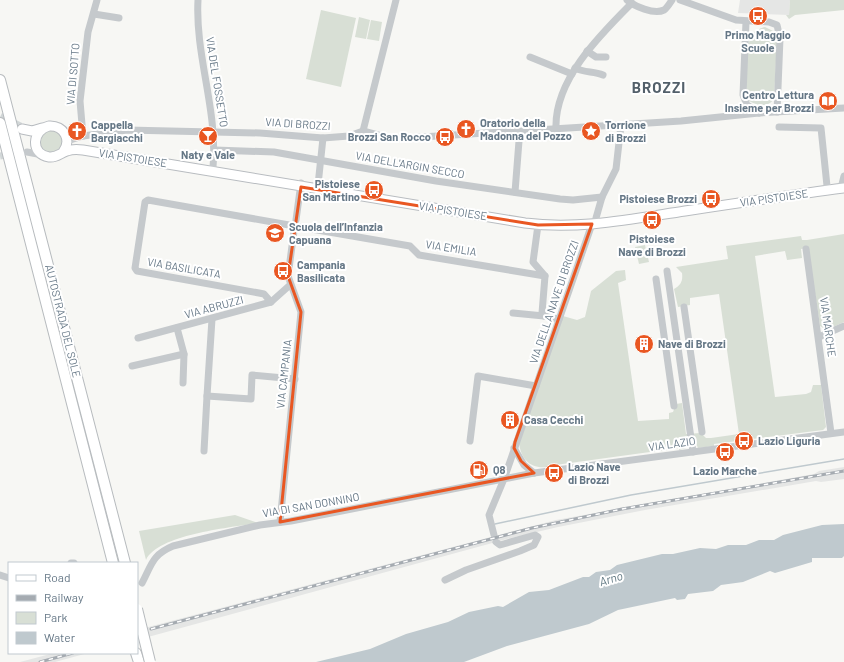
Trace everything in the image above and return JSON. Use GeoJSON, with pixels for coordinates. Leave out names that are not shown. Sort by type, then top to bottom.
{"type":"FeatureCollection","features":[{"type":"Feature","properties":{"kind":"highway","name":"AUTOSTRADA DEL SOLE"},"geometry":{"type":"LineString","coordinates":[[0,80],[125,562]]}},
{"type":"Feature","properties":{"kind":"highway","name":"AUTOSTRADA DEL SOLE"},"geometry":{"type":"LineString","coordinates":[[0,123],[113,562]]}},
{"type":"Feature","properties":{"kind":"highway"},"geometry":{"type":"LineString","coordinates":[[138,613],[150,662]]}},
{"type":"Feature","properties":{"kind":"main road","name":"VIA PISTOIESE"},"geometry":{"type":"LineString","coordinates":[[35,141],[42,128],[56,126],[66,138],[79,146],[213,167],[301,185],[318,185],[538,220],[594,221],[843,183]]}},
{"type":"Feature","properties":{"kind":"main road"},"geometry":{"type":"LineString","coordinates":[[42,128],[32,131],[22,128],[35,141],[38,150],[45,156]]}},
{"type":"Feature","properties":{"kind":"main road"},"geometry":{"type":"LineString","coordinates":[[63,152],[66,138]]}},
{"type":"Feature","properties":{"kind":"main road","name":"VIA PISTOIESE"},"geometry":{"type":"LineString","coordinates":[[45,156],[54,157],[63,152],[83,150],[538,225],[563,226],[843,183]]}},
{"type":"Feature","properties":{"kind":"street","name":"VIA DI SOTTO"},"geometry":{"type":"LineString","coordinates":[[83,136],[80,102],[88,32],[97,0]]}},
{"type":"Feature","properties":{"kind":"street","name":"VIA DEL FOSSETTO"},"geometry":{"type":"LineString","coordinates":[[198,0],[198,25],[214,132],[215,150],[213,167]]}},
{"type":"Feature","properties":{"kind":"street"},"geometry":{"type":"LineString","coordinates":[[363,131],[396,0]]}},
{"type":"Feature","properties":{"kind":"street"},"geometry":{"type":"LineString","coordinates":[[556,129],[556,111],[574,71],[587,51],[629,2],[659,11],[664,10],[672,0]]}},
{"type":"Feature","properties":{"kind":"street"},"geometry":{"type":"LineString","coordinates":[[680,0],[746,22],[776,24],[779,28],[780,38],[777,112]]}},
{"type":"Feature","properties":{"kind":"street"},"geometry":{"type":"LineString","coordinates":[[94,14],[120,18]]}},
{"type":"Feature","properties":{"kind":"street"},"geometry":{"type":"LineString","coordinates":[[746,22],[743,96],[746,103],[759,113]]}},
{"type":"Feature","properties":{"kind":"street"},"geometry":{"type":"LineString","coordinates":[[587,51],[596,57],[606,57]]}},
{"type":"Feature","properties":{"kind":"street"},"geometry":{"type":"LineString","coordinates":[[530,57],[574,71],[596,72],[603,75]]}},
{"type":"Feature","properties":{"kind":"street","name":"VIA DI BROZZI"},"geometry":{"type":"LineString","coordinates":[[66,138],[126,130],[266,133],[323,138],[349,136],[363,131],[393,138],[519,136],[556,129],[682,122],[759,113],[844,108]]}},
{"type":"Feature","properties":{"kind":"street","name":"VIA DELLA NAVE DI BROZZI"},"geometry":{"type":"LineString","coordinates":[[445,580],[466,570],[534,545],[538,537],[535,535],[496,540],[490,518],[602,197],[616,169],[621,125]]}},
{"type":"Feature","properties":{"kind":"street"},"geometry":{"type":"LineString","coordinates":[[779,127],[820,128],[826,186]]}},
{"type":"Feature","properties":{"kind":"street"},"geometry":{"type":"LineString","coordinates":[[515,192],[519,136]]}},
{"type":"Feature","properties":{"kind":"street"},"geometry":{"type":"LineString","coordinates":[[318,185],[323,138]]}},
{"type":"Feature","properties":{"kind":"street","name":"VIA PISTOIESE"},"geometry":{"type":"LineString","coordinates":[[35,141],[32,147],[27,151],[45,156]]}},
{"type":"Feature","properties":{"kind":"street","name":"VIA DELL'ARGIN SECCO"},"geometry":{"type":"LineString","coordinates":[[215,150],[274,152],[321,159],[436,181],[573,200],[602,197]]}},
{"type":"Feature","properties":{"kind":"street"},"geometry":{"type":"LineString","coordinates":[[296,220],[292,221],[289,225],[291,230],[297,229],[299,222],[296,220],[301,185]]}},
{"type":"Feature","properties":{"kind":"street","name":"VIA BASILICATA"},"geometry":{"type":"LineString","coordinates":[[271,302],[264,294],[260,293],[137,271],[135,268],[146,201],[289,225]]}},
{"type":"Feature","properties":{"kind":"street"},"geometry":{"type":"LineString","coordinates":[[538,225],[533,262],[545,276],[541,309],[544,316]]}},
{"type":"Feature","properties":{"kind":"street","name":"VIA EMILIA"},"geometry":{"type":"LineString","coordinates":[[297,229],[410,246],[419,255],[530,272],[545,276]]}},
{"type":"Feature","properties":{"kind":"street","name":"VIA CAMPANIA"},"geometry":{"type":"LineString","coordinates":[[280,522],[301,312],[299,303],[290,286],[288,272],[297,229]]}},
{"type":"Feature","properties":{"kind":"street","name":"VIA MARCHE"},"geometry":{"type":"LineString","coordinates":[[806,249],[831,433]]}},
{"type":"Feature","properties":{"kind":"street"},"geometry":{"type":"LineString","coordinates":[[667,271],[693,452]]}},
{"type":"Feature","properties":{"kind":"street"},"geometry":{"type":"LineString","coordinates":[[656,279],[674,406]]}},
{"type":"Feature","properties":{"kind":"street","name":"VIA ABRUZZI"},"geometry":{"type":"LineString","coordinates":[[138,338],[271,302],[290,286]]}},
{"type":"Feature","properties":{"kind":"street"},"geometry":{"type":"LineString","coordinates":[[684,307],[702,432]]}},
{"type":"Feature","properties":{"kind":"street"},"geometry":{"type":"LineString","coordinates":[[661,310],[672,308]]}},
{"type":"Feature","properties":{"kind":"street"},"geometry":{"type":"LineString","coordinates":[[513,313],[559,319]]}},
{"type":"Feature","properties":{"kind":"street"},"geometry":{"type":"LineString","coordinates":[[204,451],[212,319]]}},
{"type":"Feature","properties":{"kind":"street"},"geometry":{"type":"LineString","coordinates":[[819,337],[844,326]]}},
{"type":"Feature","properties":{"kind":"street"},"geometry":{"type":"LineString","coordinates":[[177,328],[184,354],[183,383]]}},
{"type":"Feature","properties":{"kind":"street"},"geometry":{"type":"LineString","coordinates":[[665,341],[689,338]]}},
{"type":"Feature","properties":{"kind":"street"},"geometry":{"type":"LineString","coordinates":[[132,366],[184,354]]}},
{"type":"Feature","properties":{"kind":"street"},"geometry":{"type":"LineString","coordinates":[[670,373],[693,369]]}},
{"type":"Feature","properties":{"kind":"street"},"geometry":{"type":"LineString","coordinates":[[207,396],[251,399],[252,374],[295,378]]}},
{"type":"Feature","properties":{"kind":"street"},"geometry":{"type":"LineString","coordinates":[[470,441],[478,376],[536,386]]}},
{"type":"Feature","properties":{"kind":"street"},"geometry":{"type":"LineString","coordinates":[[685,401],[697,399]]}},
{"type":"Feature","properties":{"kind":"street","name":"VIA LAZIO"},"geometry":{"type":"LineString","coordinates":[[504,479],[534,473],[844,432]]}},
{"type":"Feature","properties":{"kind":"street"},"geometry":{"type":"LineString","coordinates":[[514,448],[524,465],[534,473]]}},
{"type":"Feature","properties":{"kind":"street","name":"VIA DI SAN DONNINO"},"geometry":{"type":"LineString","coordinates":[[142,584],[152,561],[161,551],[173,546],[260,525],[291,521],[504,479]]}},
{"type":"Feature","properties":{"kind":"highlighted area"},"geometry":{"type":"Polygon","coordinates":[[[301,187],[538,225],[592,224],[515,442],[514,448],[521,461],[534,473],[280,522],[301,312],[288,276],[301,187]]]}},
{"type":"Feature","properties":{"kind":"shaded area"},"geometry":{"type":"Polygon","coordinates":[[[740,0],[790,0],[789,15],[738,13],[740,0]]]}},
{"type":"Feature","properties":{"kind":"shaded area"},"geometry":{"type":"Polygon","coordinates":[[[844,467],[844,479],[821,482],[816,481],[645,510],[558,527],[507,539],[138,640],[138,630],[556,520],[814,474],[819,471],[844,467]]]}},
{"type":"Feature","properties":{"kind":"shaded area"},"geometry":{"type":"Polygon","coordinates":[[[50,654],[84,654],[55,662],[20,662],[50,654]]]}},
{"type":"Feature","properties":{"kind":"green space"},"geometry":{"type":"Polygon","coordinates":[[[790,0],[844,0],[844,10],[795,15],[789,19],[786,15],[789,15],[790,0]]]}},
{"type":"Feature","properties":{"kind":"green space"},"geometry":{"type":"Polygon","coordinates":[[[321,10],[356,18],[341,87],[306,79],[321,10]]]}},
{"type":"Feature","properties":{"kind":"green space"},"geometry":{"type":"Polygon","coordinates":[[[359,17],[370,20],[366,39],[355,37],[359,17]]]}},
{"type":"Feature","properties":{"kind":"green space"},"geometry":{"type":"Polygon","coordinates":[[[371,20],[382,22],[379,41],[367,39],[371,20]]]}},
{"type":"Feature","properties":{"kind":"green space"},"geometry":{"type":"Polygon","coordinates":[[[765,27],[773,31],[777,41],[774,99],[769,104],[763,105],[749,101],[746,88],[746,68],[748,48],[752,34],[758,29],[765,27]]]}},
{"type":"Feature","properties":{"kind":"green space"},"geometry":{"type":"Polygon","coordinates":[[[51,130],[56,131],[62,137],[62,147],[56,153],[51,154],[46,153],[40,147],[39,142],[40,137],[46,131],[51,130]]]}},
{"type":"Feature","properties":{"kind":"green space"},"geometry":{"type":"Polygon","coordinates":[[[844,234],[844,322],[827,330],[820,326],[808,248],[801,249],[802,258],[787,260],[785,251],[755,256],[775,397],[806,394],[811,392],[813,385],[821,385],[826,427],[823,430],[714,444],[714,446],[698,448],[695,441],[688,442],[686,448],[679,450],[679,448],[547,467],[531,465],[524,458],[519,443],[563,316],[577,320],[585,317],[591,291],[616,271],[625,270],[626,280],[618,283],[638,421],[669,419],[669,413],[673,412],[676,404],[682,403],[686,434],[701,433],[706,438],[711,438],[739,434],[719,294],[690,298],[690,305],[678,307],[674,289],[682,281],[682,273],[676,267],[728,259],[726,246],[801,236],[802,240],[807,240],[844,234]]]}},
{"type":"Feature","properties":{"kind":"green space"},"geometry":{"type":"Polygon","coordinates":[[[645,245],[649,262],[639,264],[635,247],[645,245]]]}},
{"type":"Feature","properties":{"kind":"green space"},"geometry":{"type":"Polygon","coordinates":[[[235,515],[258,523],[214,530],[180,538],[153,551],[146,560],[139,531],[235,515]]]}},
{"type":"Feature","properties":{"kind":"water","name":"Arno"},"geometry":{"type":"Polygon","coordinates":[[[844,524],[844,556],[842,558],[812,558],[812,562],[775,573],[770,571],[743,582],[721,585],[713,591],[688,594],[685,599],[677,600],[675,598],[618,610],[589,624],[507,646],[464,662],[316,662],[370,649],[406,634],[448,622],[469,612],[498,606],[503,607],[529,592],[549,590],[583,577],[589,577],[596,572],[610,570],[617,565],[662,554],[673,554],[700,548],[716,549],[728,545],[746,545],[759,540],[774,540],[783,535],[822,525],[844,524]]]}},
{"type":"Feature","properties":{"kind":"waterway"},"geometry":{"type":"LineString","coordinates":[[495,524],[631,495],[844,459]]}},
{"type":"Feature","properties":{"kind":"tunnel"},"geometry":{"type":"LineString","coordinates":[[0,117],[22,128]]}},
{"type":"Feature","properties":{"kind":"tunnel"},"geometry":{"type":"LineString","coordinates":[[0,156],[23,152]]}},
{"type":"Feature","properties":{"kind":"railway"},"geometry":{"type":"LineString","coordinates":[[151,629],[532,528],[622,509],[844,471]]}},
{"type":"Feature","properties":{"kind":"railway"},"geometry":{"type":"LineString","coordinates":[[40,662],[69,654]]}},
{"type":"Feature","properties":{"kind":"place","name":"Primo Maggio Scuole"},"geometry":{"type":"Point","coordinates":[758,16]}},
{"type":"Feature","properties":{"kind":"place","name":"Centro Lettura Insieme per Brozzi"},"geometry":{"type":"Point","coordinates":[828,101]}},
{"type":"Feature","properties":{"kind":"place","name":"Oratorio della Madonna del Pozzo"},"geometry":{"type":"Point","coordinates":[466,129]}},
{"type":"Feature","properties":{"kind":"place","name":"Cappella Bargiacchi"},"geometry":{"type":"Point","coordinates":[77,131]}},
{"type":"Feature","properties":{"kind":"place","name":"Torrione di Brozzi"},"geometry":{"type":"Point","coordinates":[591,131]}},
{"type":"Feature","properties":{"kind":"place","name":"Naty e Vale"},"geometry":{"type":"Point","coordinates":[208,136]}},
{"type":"Feature","properties":{"kind":"place","name":"Brozzi San Rocco"},"geometry":{"type":"Point","coordinates":[445,137]}},
{"type":"Feature","properties":{"kind":"place","name":"Pistoiese San Martino"},"geometry":{"type":"Point","coordinates":[374,190]}},
{"type":"Feature","properties":{"kind":"place","name":"Pistoiese Brozzi"},"geometry":{"type":"Point","coordinates":[711,199]}},
{"type":"Feature","properties":{"kind":"place","name":"Pistoiese Nave di Brozzi"},"geometry":{"type":"Point","coordinates":[652,220]}},
{"type":"Feature","properties":{"kind":"place","name":"Scuola dell’Infanzia Capuana"},"geometry":{"type":"Point","coordinates":[275,233]}},
{"type":"Feature","properties":{"kind":"place","name":"Campania Basilicata"},"geometry":{"type":"Point","coordinates":[283,271]}},
{"type":"Feature","properties":{"kind":"place","name":"Nave di Brozzi"},"geometry":{"type":"Point","coordinates":[644,344]}},
{"type":"Feature","properties":{"kind":"place","name":"Casa Cecchi"},"geometry":{"type":"Point","coordinates":[510,420]}},
{"type":"Feature","properties":{"kind":"place","name":"Lazio Liguria"},"geometry":{"type":"Point","coordinates":[744,441]}},
{"type":"Feature","properties":{"kind":"place","name":"Lazio Marche"},"geometry":{"type":"Point","coordinates":[725,452]}},
{"type":"Feature","properties":{"kind":"place","name":"Q8"},"geometry":{"type":"Point","coordinates":[479,470]}},
{"type":"Feature","properties":{"kind":"place","name":"Lazio Nave di Brozzi"},"geometry":{"type":"Point","coordinates":[554,473]}},
{"type":"Feature","properties":{"kind":"district","name":"BROZZI"},"geometry":{"type":"Point","coordinates":[659,88]}}]}
